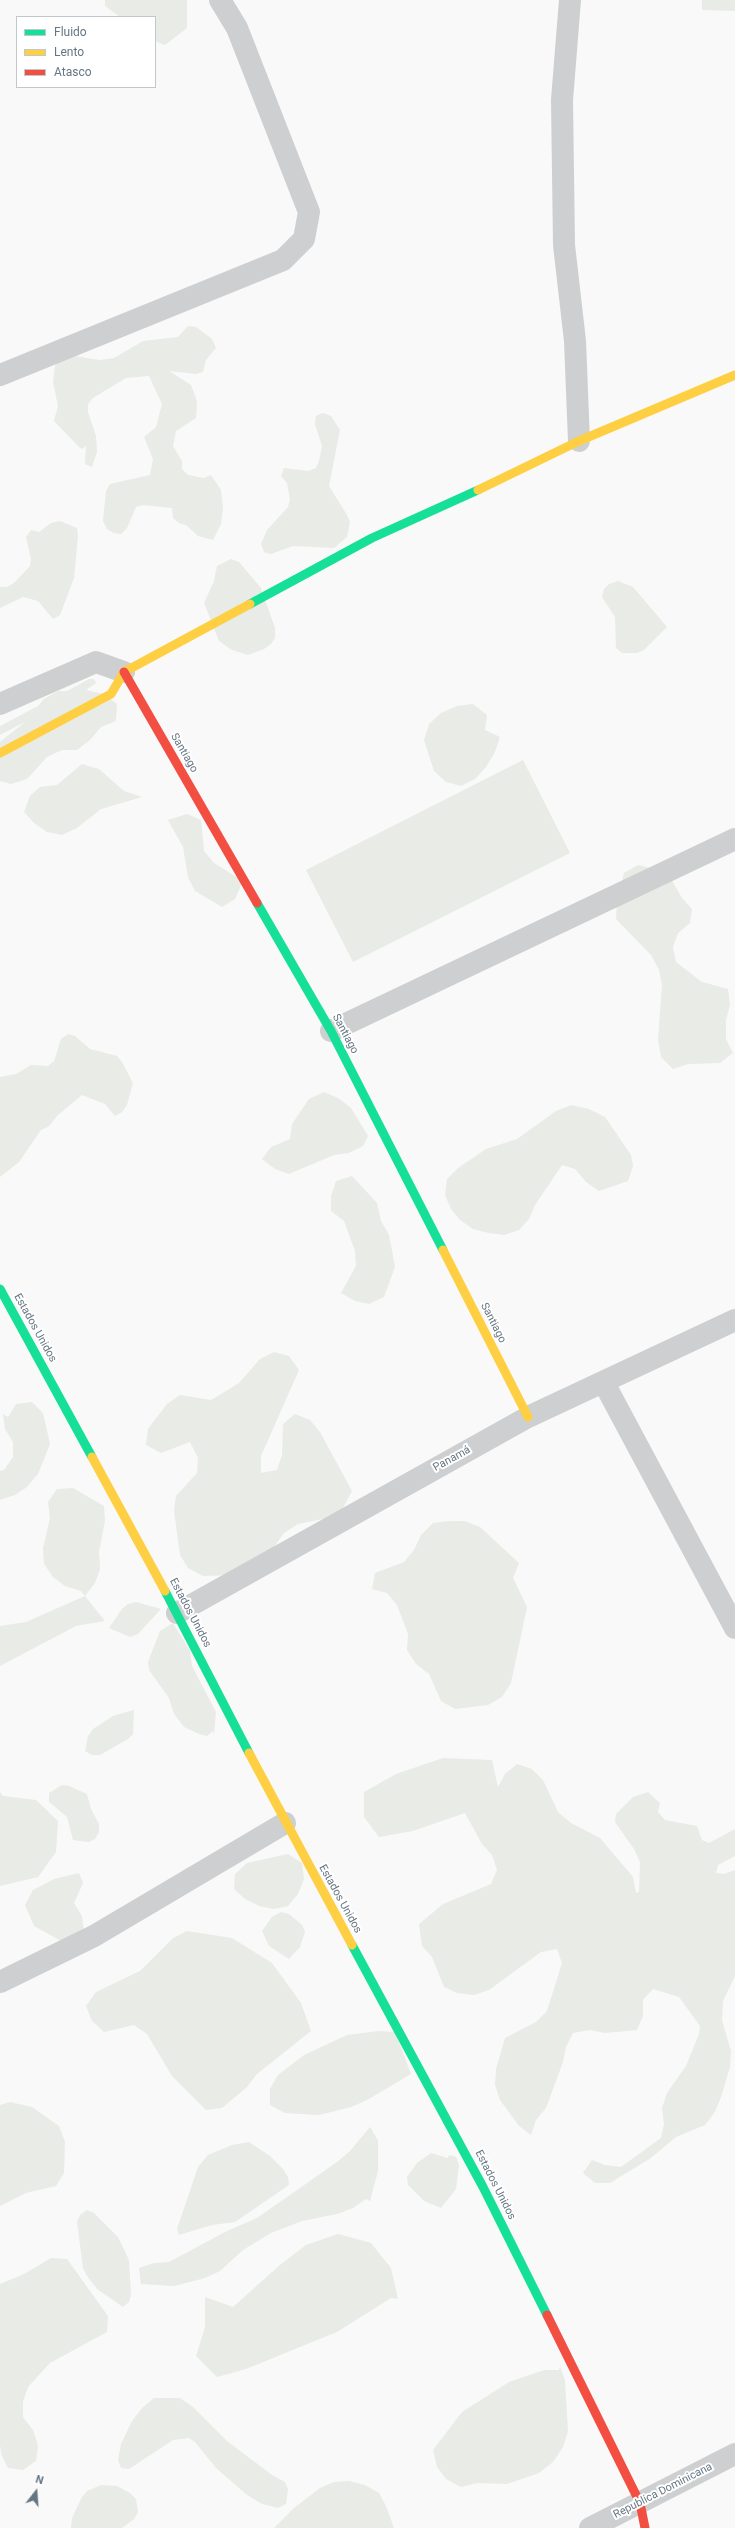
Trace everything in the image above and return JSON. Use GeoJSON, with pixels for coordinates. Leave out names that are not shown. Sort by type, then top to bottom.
{"type":"FeatureCollection","features":[{"type":"Feature","properties":{"kind":"street"},"geometry":{"type":"LineString","coordinates":[[0,375],[283,260],[304,239],[309,212],[237,28],[220,0]]}},
{"type":"Feature","properties":{"kind":"street"},"geometry":{"type":"LineString","coordinates":[[570,0],[562,100],[564,245],[575,341],[579,441]]}},
{"type":"Feature","properties":{"kind":"street"},"geometry":{"type":"LineString","coordinates":[[0,753],[111,694],[124,672],[372,538],[507,477],[579,441],[735,375]]}},
{"type":"Feature","properties":{"kind":"street"},"geometry":{"type":"LineString","coordinates":[[0,704],[96,662],[124,672]]}},
{"type":"Feature","properties":{"kind":"street","name":"Santiago"},"geometry":{"type":"LineString","coordinates":[[124,672],[331,1031],[528,1417]]}},
{"type":"Feature","properties":{"kind":"street"},"geometry":{"type":"LineString","coordinates":[[331,1031],[735,839]]}},
{"type":"Feature","properties":{"kind":"street","name":"Estados Unidos"},"geometry":{"type":"LineString","coordinates":[[0,1289],[177,1613],[285,1823],[483,2187],[640,2503],[645,2528]]}},
{"type":"Feature","properties":{"kind":"street","name":"Panamá"},"geometry":{"type":"LineString","coordinates":[[177,1613],[528,1417],[604,1383],[735,1320]]}},
{"type":"Feature","properties":{"kind":"street"},"geometry":{"type":"LineString","coordinates":[[604,1383],[735,1628]]}},
{"type":"Feature","properties":{"kind":"street"},"geometry":{"type":"LineString","coordinates":[[0,1982],[94,1936],[285,1823]]}},
{"type":"Feature","properties":{"kind":"street","name":"Republica Dominicana"},"geometry":{"type":"LineString","coordinates":[[590,2528],[735,2454]]}},
{"type":"Feature","properties":{"kind":"shaded area"},"geometry":{"type":"Polygon","coordinates":[[[105,0],[187,0],[187,28],[165,45],[156,41],[156,16],[119,16],[105,6],[105,0]]]}},
{"type":"Feature","properties":{"kind":"shaded area"},"geometry":{"type":"Polygon","coordinates":[[[702,0],[735,0],[735,11],[702,10],[702,0]]]}},
{"type":"Feature","properties":{"kind":"shaded area"},"geometry":{"type":"Polygon","coordinates":[[[188,326],[196,327],[212,339],[216,348],[206,360],[203,372],[196,374],[169,371],[191,385],[197,401],[196,418],[176,431],[173,446],[182,461],[182,469],[188,475],[204,478],[211,475],[221,490],[223,507],[221,524],[213,540],[198,536],[186,525],[179,523],[173,518],[172,508],[143,505],[136,507],[127,528],[121,534],[114,533],[107,529],[103,521],[106,491],[110,484],[150,475],[153,459],[144,437],[156,427],[162,404],[149,376],[126,378],[93,398],[88,404],[88,412],[96,436],[97,452],[92,467],[85,464],[86,446],[82,449],[79,447],[54,421],[58,406],[53,382],[55,366],[58,358],[75,356],[99,360],[114,358],[143,341],[178,337],[188,326]]]}},
{"type":"Feature","properties":{"kind":"shaded area"},"geometry":{"type":"Polygon","coordinates":[[[323,413],[331,416],[340,430],[329,486],[350,522],[347,537],[334,548],[293,546],[271,554],[264,552],[261,544],[267,530],[288,507],[290,499],[287,483],[281,476],[284,468],[308,471],[316,468],[319,461],[322,446],[315,424],[316,416],[323,413]]]}},
{"type":"Feature","properties":{"kind":"shaded area"},"geometry":{"type":"Polygon","coordinates":[[[60,521],[77,528],[78,536],[74,578],[60,615],[53,619],[38,601],[23,597],[0,608],[0,587],[7,587],[14,583],[30,566],[31,559],[26,537],[31,530],[39,532],[51,523],[60,521]]]}},
{"type":"Feature","properties":{"kind":"shaded area"},"geometry":{"type":"Polygon","coordinates":[[[231,559],[239,562],[261,588],[275,628],[275,638],[271,644],[264,649],[248,655],[232,650],[219,641],[204,603],[214,581],[217,566],[231,559]]]}},
{"type":"Feature","properties":{"kind":"shaded area"},"geometry":{"type":"Polygon","coordinates":[[[618,581],[633,587],[667,627],[644,650],[637,653],[622,653],[616,648],[615,617],[602,597],[604,589],[609,584],[618,581]]]}},
{"type":"Feature","properties":{"kind":"shaded area"},"geometry":{"type":"Polygon","coordinates":[[[89,679],[94,679],[96,683],[86,690],[104,694],[117,704],[116,721],[101,727],[90,740],[77,750],[62,750],[47,757],[27,779],[11,784],[0,781],[0,742],[25,722],[0,735],[0,726],[38,706],[44,699],[58,691],[67,691],[89,679]]]}},
{"type":"Feature","properties":{"kind":"shaded area"},"geometry":{"type":"Polygon","coordinates":[[[473,704],[487,715],[485,730],[500,737],[495,752],[486,767],[475,779],[461,786],[446,782],[434,771],[424,740],[429,724],[441,713],[457,706],[473,704]]]}},
{"type":"Feature","properties":{"kind":"shaded area"},"geometry":{"type":"Polygon","coordinates":[[[523,760],[570,853],[353,962],[306,870],[523,760]]]}},
{"type":"Feature","properties":{"kind":"shaded area"},"geometry":{"type":"Polygon","coordinates":[[[82,764],[99,769],[124,791],[142,797],[101,809],[77,828],[62,835],[47,832],[34,823],[24,812],[30,796],[40,787],[57,785],[82,764]]]}},
{"type":"Feature","properties":{"kind":"shaded area"},"geometry":{"type":"Polygon","coordinates":[[[187,814],[201,820],[204,851],[214,863],[243,881],[235,899],[222,907],[195,891],[188,877],[183,847],[168,820],[187,814]]]}},
{"type":"Feature","properties":{"kind":"shaded area"},"geometry":{"type":"Polygon","coordinates":[[[638,865],[667,872],[682,898],[692,909],[690,923],[678,933],[673,947],[676,962],[702,982],[728,989],[730,1005],[726,1020],[726,1039],[733,1053],[720,1063],[688,1064],[673,1069],[661,1057],[658,1040],[662,985],[659,970],[651,955],[616,919],[617,903],[624,873],[638,865]]]}},
{"type":"Feature","properties":{"kind":"shaded area"},"geometry":{"type":"Polygon","coordinates":[[[68,1034],[75,1036],[90,1049],[117,1056],[122,1062],[133,1083],[127,1105],[122,1112],[115,1116],[105,1104],[82,1095],[58,1115],[48,1127],[41,1130],[19,1162],[0,1177],[0,1077],[16,1074],[31,1065],[48,1066],[54,1061],[61,1039],[68,1034]]]}},
{"type":"Feature","properties":{"kind":"shaded area"},"geometry":{"type":"Polygon","coordinates":[[[324,1092],[338,1098],[351,1108],[368,1136],[363,1146],[349,1153],[334,1155],[289,1174],[275,1169],[262,1159],[271,1147],[290,1139],[292,1124],[309,1099],[324,1092]]]}},
{"type":"Feature","properties":{"kind":"shaded area"},"geometry":{"type":"Polygon","coordinates":[[[571,1105],[589,1109],[605,1117],[631,1155],[633,1166],[628,1181],[599,1191],[586,1182],[575,1169],[562,1165],[535,1205],[529,1219],[519,1230],[504,1235],[489,1233],[473,1229],[460,1220],[451,1209],[445,1195],[447,1179],[458,1168],[486,1149],[517,1139],[556,1111],[571,1105]]]}},
{"type":"Feature","properties":{"kind":"shaded area"},"geometry":{"type":"Polygon","coordinates":[[[352,1176],[377,1203],[381,1221],[389,1235],[395,1267],[384,1297],[369,1304],[355,1301],[341,1293],[356,1266],[355,1251],[344,1221],[331,1211],[331,1196],[336,1181],[352,1176]]]}},
{"type":"Feature","properties":{"kind":"shaded area"},"geometry":{"type":"Polygon","coordinates":[[[274,1352],[289,1356],[299,1370],[261,1456],[261,1473],[277,1470],[282,1455],[283,1424],[295,1414],[310,1420],[320,1432],[352,1491],[342,1510],[328,1518],[298,1524],[284,1533],[266,1558],[234,1575],[203,1576],[188,1568],[180,1555],[174,1511],[176,1496],[197,1473],[198,1458],[190,1442],[161,1453],[146,1445],[148,1429],[167,1404],[180,1395],[211,1400],[239,1383],[260,1359],[274,1352]]]}},
{"type":"Feature","properties":{"kind":"shaded area"},"geometry":{"type":"Polygon","coordinates":[[[32,1402],[43,1413],[50,1444],[38,1474],[27,1487],[15,1495],[0,1500],[0,1471],[4,1470],[13,1457],[13,1442],[5,1429],[3,1414],[8,1417],[16,1404],[32,1402]]]}},
{"type":"Feature","properties":{"kind":"shaded area"},"geometry":{"type":"Polygon","coordinates":[[[73,1488],[104,1506],[105,1521],[99,1552],[100,1569],[95,1583],[85,1596],[81,1591],[65,1586],[53,1577],[44,1564],[43,1548],[50,1518],[48,1502],[57,1489],[73,1488]]]}},
{"type":"Feature","properties":{"kind":"shaded area"},"geometry":{"type":"Polygon","coordinates":[[[465,1521],[480,1527],[519,1563],[513,1578],[527,1607],[511,1683],[502,1697],[488,1705],[455,1709],[441,1701],[429,1674],[416,1664],[407,1650],[408,1634],[397,1605],[387,1593],[372,1589],[375,1573],[404,1562],[414,1550],[421,1535],[433,1523],[465,1521]]]}},
{"type":"Feature","properties":{"kind":"shaded area"},"geometry":{"type":"Polygon","coordinates":[[[85,1596],[105,1621],[76,1626],[0,1666],[0,1626],[26,1622],[85,1596]]]}},
{"type":"Feature","properties":{"kind":"shaded area"},"geometry":{"type":"Polygon","coordinates":[[[136,1602],[161,1609],[138,1634],[130,1637],[109,1628],[122,1609],[128,1604],[136,1602]]]}},
{"type":"Feature","properties":{"kind":"shaded area"},"geometry":{"type":"Polygon","coordinates":[[[173,1623],[190,1651],[192,1666],[216,1712],[214,1735],[213,1731],[207,1736],[184,1727],[174,1714],[169,1698],[149,1670],[148,1662],[160,1631],[173,1623]]]}},
{"type":"Feature","properties":{"kind":"shaded area"},"geometry":{"type":"Polygon","coordinates":[[[134,1710],[133,1734],[128,1739],[100,1755],[92,1755],[85,1751],[88,1736],[93,1729],[113,1716],[134,1710]]]}},
{"type":"Feature","properties":{"kind":"shaded area"},"geometry":{"type":"Polygon","coordinates":[[[443,1758],[492,1760],[498,1787],[505,1774],[517,1764],[532,1769],[543,1780],[558,1812],[571,1823],[600,1838],[633,1877],[636,1893],[639,1892],[640,1862],[634,1849],[615,1822],[616,1814],[633,1797],[648,1792],[660,1803],[658,1812],[665,1820],[697,1826],[702,1840],[709,1843],[735,1829],[735,1856],[718,1865],[716,1873],[724,1874],[735,1870],[735,1976],[723,2001],[722,2020],[731,2051],[730,2067],[721,2097],[715,2112],[705,2125],[676,2137],[651,2158],[610,2183],[595,2183],[583,2173],[592,2160],[605,2165],[621,2167],[661,2138],[664,2124],[662,2108],[667,2093],[686,2066],[699,2034],[700,2026],[679,1997],[653,1989],[643,2000],[643,2016],[637,2030],[605,2033],[590,2030],[573,2033],[566,2047],[563,2062],[546,2108],[536,2120],[531,2135],[519,2126],[500,2100],[495,2085],[496,2069],[505,2038],[536,2022],[547,2011],[562,1963],[557,1949],[541,1952],[489,1990],[474,1995],[457,1993],[444,1987],[432,1957],[422,1946],[419,1924],[443,1904],[491,1884],[497,1870],[492,1855],[482,1844],[465,1813],[413,1831],[379,1837],[364,1817],[364,1792],[396,1774],[443,1758]]]}},
{"type":"Feature","properties":{"kind":"shaded area"},"geometry":{"type":"Polygon","coordinates":[[[62,1785],[69,1786],[87,1794],[91,1809],[99,1824],[99,1832],[95,1839],[89,1842],[73,1840],[67,1817],[49,1802],[49,1793],[62,1785]]]}},
{"type":"Feature","properties":{"kind":"shaded area"},"geometry":{"type":"Polygon","coordinates":[[[0,1792],[3,1796],[36,1800],[58,1821],[56,1852],[38,1877],[0,1886],[0,1792]]]}},
{"type":"Feature","properties":{"kind":"shaded area"},"geometry":{"type":"Polygon","coordinates":[[[288,1854],[302,1863],[304,1879],[298,1894],[288,1906],[274,1909],[259,1906],[245,1899],[234,1889],[235,1874],[247,1863],[288,1854]]]}},
{"type":"Feature","properties":{"kind":"shaded area"},"geometry":{"type":"Polygon","coordinates":[[[79,1873],[83,1883],[74,1903],[82,1916],[84,1933],[63,1942],[34,1926],[25,1905],[33,1890],[54,1879],[79,1873]]]}},
{"type":"Feature","properties":{"kind":"shaded area"},"geometry":{"type":"Polygon","coordinates":[[[281,1912],[289,1914],[302,1925],[305,1932],[300,1947],[289,1959],[269,1946],[262,1931],[272,1917],[281,1912]]]}},
{"type":"Feature","properties":{"kind":"shaded area"},"geometry":{"type":"Polygon","coordinates":[[[187,1931],[232,1938],[272,1963],[301,2003],[311,2031],[257,2074],[247,2087],[222,2108],[206,2110],[172,2076],[147,2034],[134,2025],[104,2032],[92,2021],[86,2006],[96,1992],[140,1971],[173,1938],[187,1931]]]}},
{"type":"Feature","properties":{"kind":"shaded area"},"geometry":{"type":"Polygon","coordinates":[[[379,2031],[395,2032],[411,2074],[367,2100],[351,2107],[319,2115],[285,2113],[270,2105],[270,2089],[278,2075],[304,2055],[347,2035],[379,2031]]]}},
{"type":"Feature","properties":{"kind":"shaded area"},"geometry":{"type":"Polygon","coordinates":[[[10,2102],[32,2107],[59,2126],[65,2142],[64,2173],[56,2186],[26,2193],[0,2206],[0,2105],[10,2102]]]}},
{"type":"Feature","properties":{"kind":"shaded area"},"geometry":{"type":"Polygon","coordinates":[[[370,2127],[378,2141],[378,2171],[370,2201],[366,2199],[353,2208],[337,2214],[302,2221],[271,2233],[243,2250],[220,2271],[205,2278],[174,2286],[141,2284],[139,2268],[154,2263],[169,2262],[227,2231],[257,2218],[337,2162],[350,2151],[370,2127]]]}},
{"type":"Feature","properties":{"kind":"shaded area"},"geometry":{"type":"Polygon","coordinates":[[[249,2142],[270,2156],[283,2169],[288,2177],[289,2185],[235,2222],[212,2225],[179,2235],[177,2229],[198,2167],[208,2155],[232,2145],[249,2142]]]}},
{"type":"Feature","properties":{"kind":"shaded area"},"geometry":{"type":"Polygon","coordinates":[[[431,2153],[448,2158],[449,2155],[456,2157],[459,2165],[456,2189],[441,2208],[424,2201],[408,2185],[407,2177],[417,2163],[431,2153]]]}},
{"type":"Feature","properties":{"kind":"shaded area"},"geometry":{"type":"Polygon","coordinates":[[[87,2210],[94,2213],[118,2237],[129,2260],[131,2295],[129,2302],[123,2307],[97,2289],[83,2268],[77,2222],[80,2215],[87,2210]]]}},
{"type":"Feature","properties":{"kind":"shaded area"},"geometry":{"type":"Polygon","coordinates":[[[338,2234],[371,2243],[391,2268],[398,2299],[391,2298],[337,2332],[246,2369],[217,2377],[196,2356],[205,2327],[205,2297],[233,2307],[281,2264],[306,2245],[338,2234]]]}},
{"type":"Feature","properties":{"kind":"shaded area"},"geometry":{"type":"Polygon","coordinates":[[[51,2258],[67,2259],[108,2316],[107,2332],[50,2363],[28,2387],[23,2402],[23,2417],[33,2430],[38,2446],[36,2461],[23,2470],[8,2468],[1,2454],[0,2444],[0,2284],[24,2274],[51,2258]]]}},
{"type":"Feature","properties":{"kind":"shaded area"},"geometry":{"type":"Polygon","coordinates":[[[560,2366],[565,2381],[568,2431],[563,2447],[553,2462],[539,2473],[507,2484],[477,2483],[461,2487],[446,2479],[437,2467],[433,2450],[462,2412],[509,2382],[544,2370],[559,2370],[560,2366]]]}},
{"type":"Feature","properties":{"kind":"shaded area"},"geometry":{"type":"Polygon","coordinates":[[[154,2398],[180,2398],[193,2407],[227,2441],[272,2475],[285,2482],[288,2489],[286,2504],[278,2508],[262,2504],[247,2495],[216,2468],[195,2442],[189,2438],[173,2440],[129,2469],[121,2468],[118,2460],[121,2444],[132,2421],[142,2408],[154,2398]]]}},
{"type":"Feature","properties":{"kind":"shaded area"},"geometry":{"type":"Polygon","coordinates":[[[349,2481],[365,2485],[379,2493],[386,2506],[394,2528],[274,2528],[294,2508],[320,2488],[334,2482],[349,2481]]]}},
{"type":"Feature","properties":{"kind":"shaded area"},"geometry":{"type":"Polygon","coordinates":[[[101,2485],[117,2486],[130,2493],[136,2499],[138,2512],[134,2519],[122,2528],[71,2528],[72,2518],[82,2497],[87,2491],[101,2485]]]}},
{"type":"Feature","properties":{"kind":"traffic: fast"},"geometry":{"type":"LineString","coordinates":[[250,604],[372,538],[478,490]]}},
{"type":"Feature","properties":{"kind":"traffic: fast"},"geometry":{"type":"LineString","coordinates":[[257,903],[331,1031],[443,1250]]}},
{"type":"Feature","properties":{"kind":"traffic: fast"},"geometry":{"type":"LineString","coordinates":[[0,1289],[92,1457]]}},
{"type":"Feature","properties":{"kind":"traffic: fast"},"geometry":{"type":"LineString","coordinates":[[165,1591],[249,1753]]}},
{"type":"Feature","properties":{"kind":"traffic: fast"},"geometry":{"type":"LineString","coordinates":[[352,1945],[483,2187],[547,2315]]}},
{"type":"Feature","properties":{"kind":"traffic: slow"},"geometry":{"type":"LineString","coordinates":[[478,490],[579,441],[735,375]]}},
{"type":"Feature","properties":{"kind":"traffic: slow"},"geometry":{"type":"LineString","coordinates":[[0,753],[111,694],[124,672],[250,604]]}},
{"type":"Feature","properties":{"kind":"traffic: slow"},"geometry":{"type":"LineString","coordinates":[[443,1250],[528,1417]]}},
{"type":"Feature","properties":{"kind":"traffic: slow"},"geometry":{"type":"LineString","coordinates":[[92,1457],[165,1591]]}},
{"type":"Feature","properties":{"kind":"traffic: slow"},"geometry":{"type":"LineString","coordinates":[[249,1753],[352,1945]]}},
{"type":"Feature","properties":{"kind":"traffic: jam"},"geometry":{"type":"LineString","coordinates":[[124,672],[257,903]]}},
{"type":"Feature","properties":{"kind":"traffic: jam"},"geometry":{"type":"LineString","coordinates":[[547,2315],[640,2503],[645,2528]]}}]}
